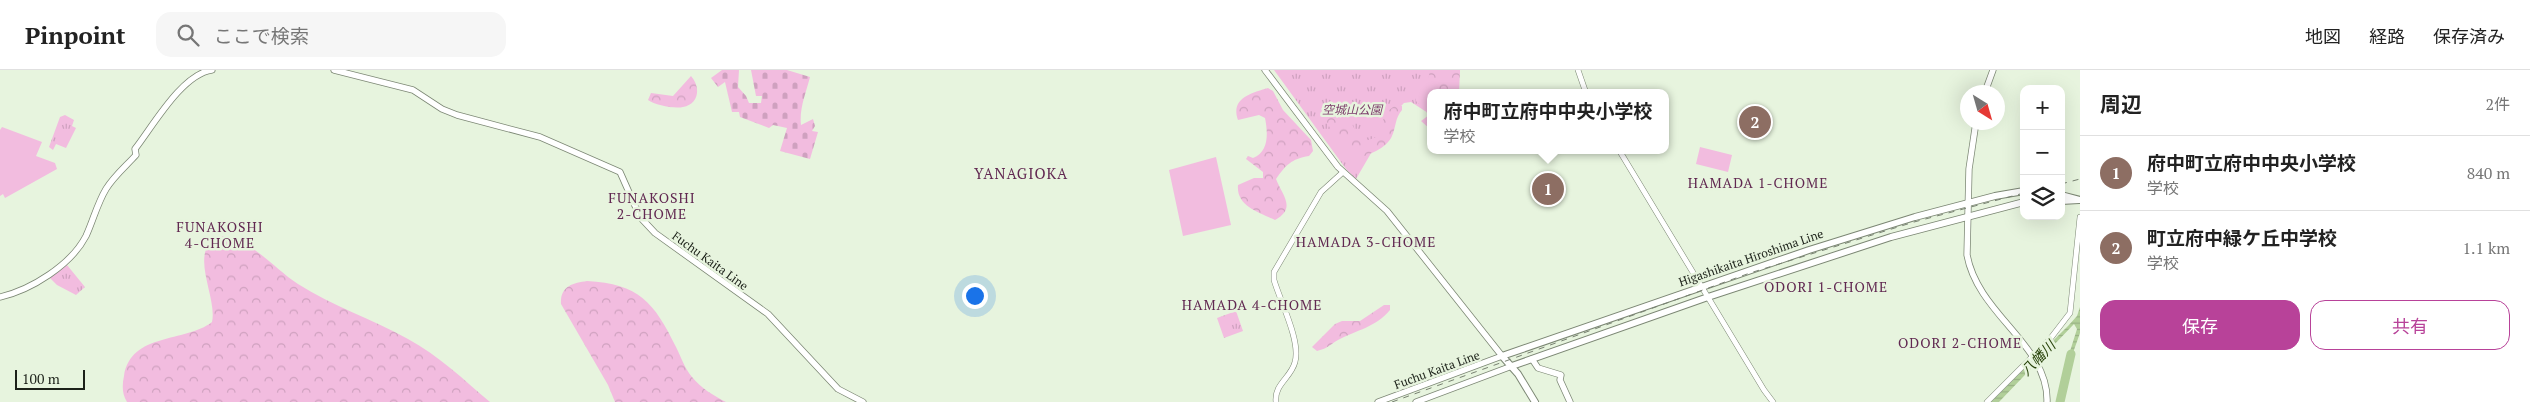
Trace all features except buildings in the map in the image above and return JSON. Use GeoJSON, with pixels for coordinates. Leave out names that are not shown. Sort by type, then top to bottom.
{"type":"FeatureCollection","features":[{"type":"Feature","properties":{"kind":"main road"},"geometry":{"type":"LineString","coordinates":[[0,297],[11,295],[59,269],[70,258],[85,236],[104,192],[136,155],[135,149],[140,142],[190,80],[212,70]]}},
{"type":"Feature","properties":{"kind":"main road","name":"Fuchu Kaita Line"},"geometry":{"type":"LineString","coordinates":[[334,70],[413,90],[442,109],[457,115],[540,137],[620,172],[640,216],[655,233],[712,276],[768,314],[838,388],[864,402]]}},
{"type":"Feature","properties":{"kind":"main road"},"geometry":{"type":"LineString","coordinates":[[1265,70],[1342,173],[1387,211],[1502,356],[1512,366],[1535,402]]}},
{"type":"Feature","properties":{"kind":"main road"},"geometry":{"type":"LineString","coordinates":[[1988,85],[1993,70]]}},
{"type":"Feature","properties":{"kind":"main road"},"geometry":{"type":"LineString","coordinates":[[1975,130],[1969,169],[1967,255],[1976,284],[1984,298],[2034,357],[2045,382],[2047,402]]}},
{"type":"Feature","properties":{"kind":"main road","name":"Higashikaita Hiroshima Line"},"geometry":{"type":"LineString","coordinates":[[1502,356],[1809,250],[1968,202],[2020,192]]}},
{"type":"Feature","properties":{"kind":"main road"},"geometry":{"type":"LineString","coordinates":[[2065,196],[2080,200]]}},
{"type":"Feature","properties":{"kind":"main road"},"geometry":{"type":"LineString","coordinates":[[2065,201],[2080,200]]}},
{"type":"Feature","properties":{"kind":"main road","name":"Higashikaita Hiroshima Line"},"geometry":{"type":"LineString","coordinates":[[1512,366],[1708,297],[1891,237],[2020,203]]}},
{"type":"Feature","properties":{"kind":"main road","name":"Fuchu Kaita Line"},"geometry":{"type":"LineString","coordinates":[[1378,402],[1502,356]]}},
{"type":"Feature","properties":{"kind":"main road"},"geometry":{"type":"LineString","coordinates":[[1532,359],[1538,368],[1561,375],[1560,380],[1570,402]]}},
{"type":"Feature","properties":{"kind":"main road","name":"Fuchu Kaita Line"},"geometry":{"type":"LineString","coordinates":[[1416,402],[1512,366]]}},
{"type":"Feature","properties":{"kind":"main road","name":"Fuchu Kaita Line"},"geometry":{"type":"LineString","coordinates":[[853,396],[858,402]]}},
{"type":"Feature","properties":{"kind":"street"},"geometry":{"type":"LineString","coordinates":[[1578,70],[1585,89]]}},
{"type":"Feature","properties":{"kind":"street"},"geometry":{"type":"LineString","coordinates":[[1621,154],[1773,402]]}},
{"type":"Feature","properties":{"kind":"street"},"geometry":{"type":"LineString","coordinates":[[1276,402],[1276,391],[1292,370],[1296,351],[1274,280],[1274,272],[1321,192],[1342,173]]}},
{"type":"Feature","properties":{"kind":"street"},"geometry":{"type":"LineString","coordinates":[[1986,402],[2034,357],[2070,313],[2080,217]]}},
{"type":"Feature","properties":{"kind":"green space"},"geometry":{"type":"Polygon","coordinates":[[[722,70],[739,70],[738,87],[749,103],[761,103],[762,96],[756,96],[751,70],[787,70],[810,77],[802,107],[801,125],[813,119],[815,126],[812,131],[818,132],[810,159],[780,151],[787,128],[773,125],[769,128],[740,117],[739,112],[732,112],[725,82],[718,87],[711,78],[722,70]]]}},
{"type":"Feature","properties":{"kind":"green space","name":"空城山公園"},"geometry":{"type":"Polygon","coordinates":[[[1274,70],[1460,70],[1460,74],[1454,74],[1435,89],[1427,89],[1427,110],[1411,102],[1404,103],[1395,112],[1356,179],[1346,169],[1274,70]]]}},
{"type":"Feature","properties":{"kind":"green space"},"geometry":{"type":"Polygon","coordinates":[[[1430,70],[1460,71],[1459,89],[1427,89],[1427,113],[1416,101],[1416,97],[1421,96],[1426,91],[1430,70]]]}},
{"type":"Feature","properties":{"kind":"green space"},"geometry":{"type":"Polygon","coordinates":[[[691,76],[696,85],[697,94],[695,99],[688,105],[670,107],[648,100],[651,93],[673,96],[691,76]]]}},
{"type":"Feature","properties":{"kind":"green space"},"geometry":{"type":"Polygon","coordinates":[[[1268,88],[1273,91],[1283,110],[1311,140],[1313,151],[1309,156],[1290,163],[1276,179],[1287,206],[1282,215],[1275,220],[1249,207],[1244,203],[1238,192],[1238,185],[1254,178],[1263,178],[1263,172],[1246,159],[1248,156],[1253,158],[1258,155],[1265,147],[1267,130],[1265,118],[1259,115],[1238,120],[1237,106],[1249,95],[1268,88]]]}},
{"type":"Feature","properties":{"kind":"green space"},"geometry":{"type":"Polygon","coordinates":[[[1396,105],[1402,106],[1402,110],[1390,140],[1377,151],[1356,158],[1337,141],[1324,117],[1327,115],[1337,119],[1349,118],[1357,134],[1368,140],[1377,137],[1386,112],[1396,105]]]}},
{"type":"Feature","properties":{"kind":"green space"},"geometry":{"type":"Polygon","coordinates":[[[65,115],[74,120],[72,126],[76,128],[66,148],[56,144],[53,150],[49,147],[60,117],[65,115]]]}},
{"type":"Feature","properties":{"kind":"green space"},"geometry":{"type":"Polygon","coordinates":[[[1427,116],[1427,126],[1421,121],[1427,116]]]}},
{"type":"Feature","properties":{"kind":"green space"},"geometry":{"type":"Polygon","coordinates":[[[2,127],[42,142],[36,156],[55,163],[57,169],[5,198],[3,194],[0,196],[0,130],[2,127]]]}},
{"type":"Feature","properties":{"kind":"green space"},"geometry":{"type":"Polygon","coordinates":[[[1700,147],[1732,155],[1728,172],[1696,164],[1700,147]]]}},
{"type":"Feature","properties":{"kind":"green space"},"geometry":{"type":"Polygon","coordinates":[[[1216,157],[1231,225],[1183,236],[1169,170],[1216,157]]]}},
{"type":"Feature","properties":{"kind":"green space"},"geometry":{"type":"Polygon","coordinates":[[[222,236],[244,243],[311,292],[419,345],[490,402],[127,402],[123,389],[124,376],[129,362],[137,352],[160,340],[201,329],[212,322],[213,311],[204,261],[206,250],[211,242],[222,236]]]}},
{"type":"Feature","properties":{"kind":"green space"},"geometry":{"type":"Polygon","coordinates":[[[67,265],[85,287],[76,295],[57,285],[50,278],[67,265]]]}},
{"type":"Feature","properties":{"kind":"green space"},"geometry":{"type":"Polygon","coordinates":[[[587,281],[620,286],[643,298],[660,318],[692,377],[699,385],[726,402],[615,402],[608,385],[561,304],[561,298],[565,289],[572,284],[587,281]]]}},
{"type":"Feature","properties":{"kind":"green space"},"geometry":{"type":"Polygon","coordinates":[[[1384,305],[1390,305],[1390,310],[1379,320],[1324,349],[1317,351],[1312,347],[1335,324],[1342,321],[1360,321],[1384,305]]]}},
{"type":"Feature","properties":{"kind":"green space"},"geometry":{"type":"Polygon","coordinates":[[[1236,311],[1243,331],[1224,338],[1217,318],[1236,311]]]}},
{"type":"Feature","properties":{"kind":"water","name":"八幡川"},"geometry":{"type":"Polygon","coordinates":[[[2080,307],[2080,333],[2069,364],[2066,364],[2077,329],[2074,324],[1999,402],[1991,402],[2068,326],[2077,316],[2080,307]]]}},
{"type":"Feature","properties":{"kind":"waterway"},"geometry":{"type":"LineString","coordinates":[[2060,402],[2071,354]]}},
{"type":"Feature","properties":{"kind":"railway"},"geometry":{"type":"LineString","coordinates":[[2065,183],[2080,179]]}},
{"type":"Feature","properties":{"kind":"railway"},"geometry":{"type":"LineString","coordinates":[[1392,402],[1750,273],[1914,222],[2020,194]]}},
{"type":"Feature","properties":{"kind":"place","name":"町立府中緑ケ丘中学校"},"geometry":{"type":"Point","coordinates":[1755,122]}},
{"type":"Feature","properties":{"kind":"place","name":"府中町立府中中央小学校"},"geometry":{"type":"Point","coordinates":[1548,189]}},
{"type":"Feature","properties":{"kind":"district","name":"YANAGIOKA"},"geometry":{"type":"Point","coordinates":[1021,174]}},
{"type":"Feature","properties":{"kind":"district","name":"HAMADA 1-CHOME"},"geometry":{"type":"Point","coordinates":[1758,183]}},
{"type":"Feature","properties":{"kind":"district","name":"FUNAKOSHI 2-CHOME"},"geometry":{"type":"Point","coordinates":[652,206]}},
{"type":"Feature","properties":{"kind":"district","name":"FUNAKOSHI 4-CHOME"},"geometry":{"type":"Point","coordinates":[220,236]}},
{"type":"Feature","properties":{"kind":"district","name":"HAMADA 3-CHOME"},"geometry":{"type":"Point","coordinates":[1366,242]}},
{"type":"Feature","properties":{"kind":"district","name":"ODORI 1-CHOME"},"geometry":{"type":"Point","coordinates":[1826,287]}},
{"type":"Feature","properties":{"kind":"district","name":"HAMADA 4-CHOME"},"geometry":{"type":"Point","coordinates":[1252,305]}},
{"type":"Feature","properties":{"kind":"district","name":"ODORI 2-CHOME"},"geometry":{"type":"Point","coordinates":[1960,343]}}]}
